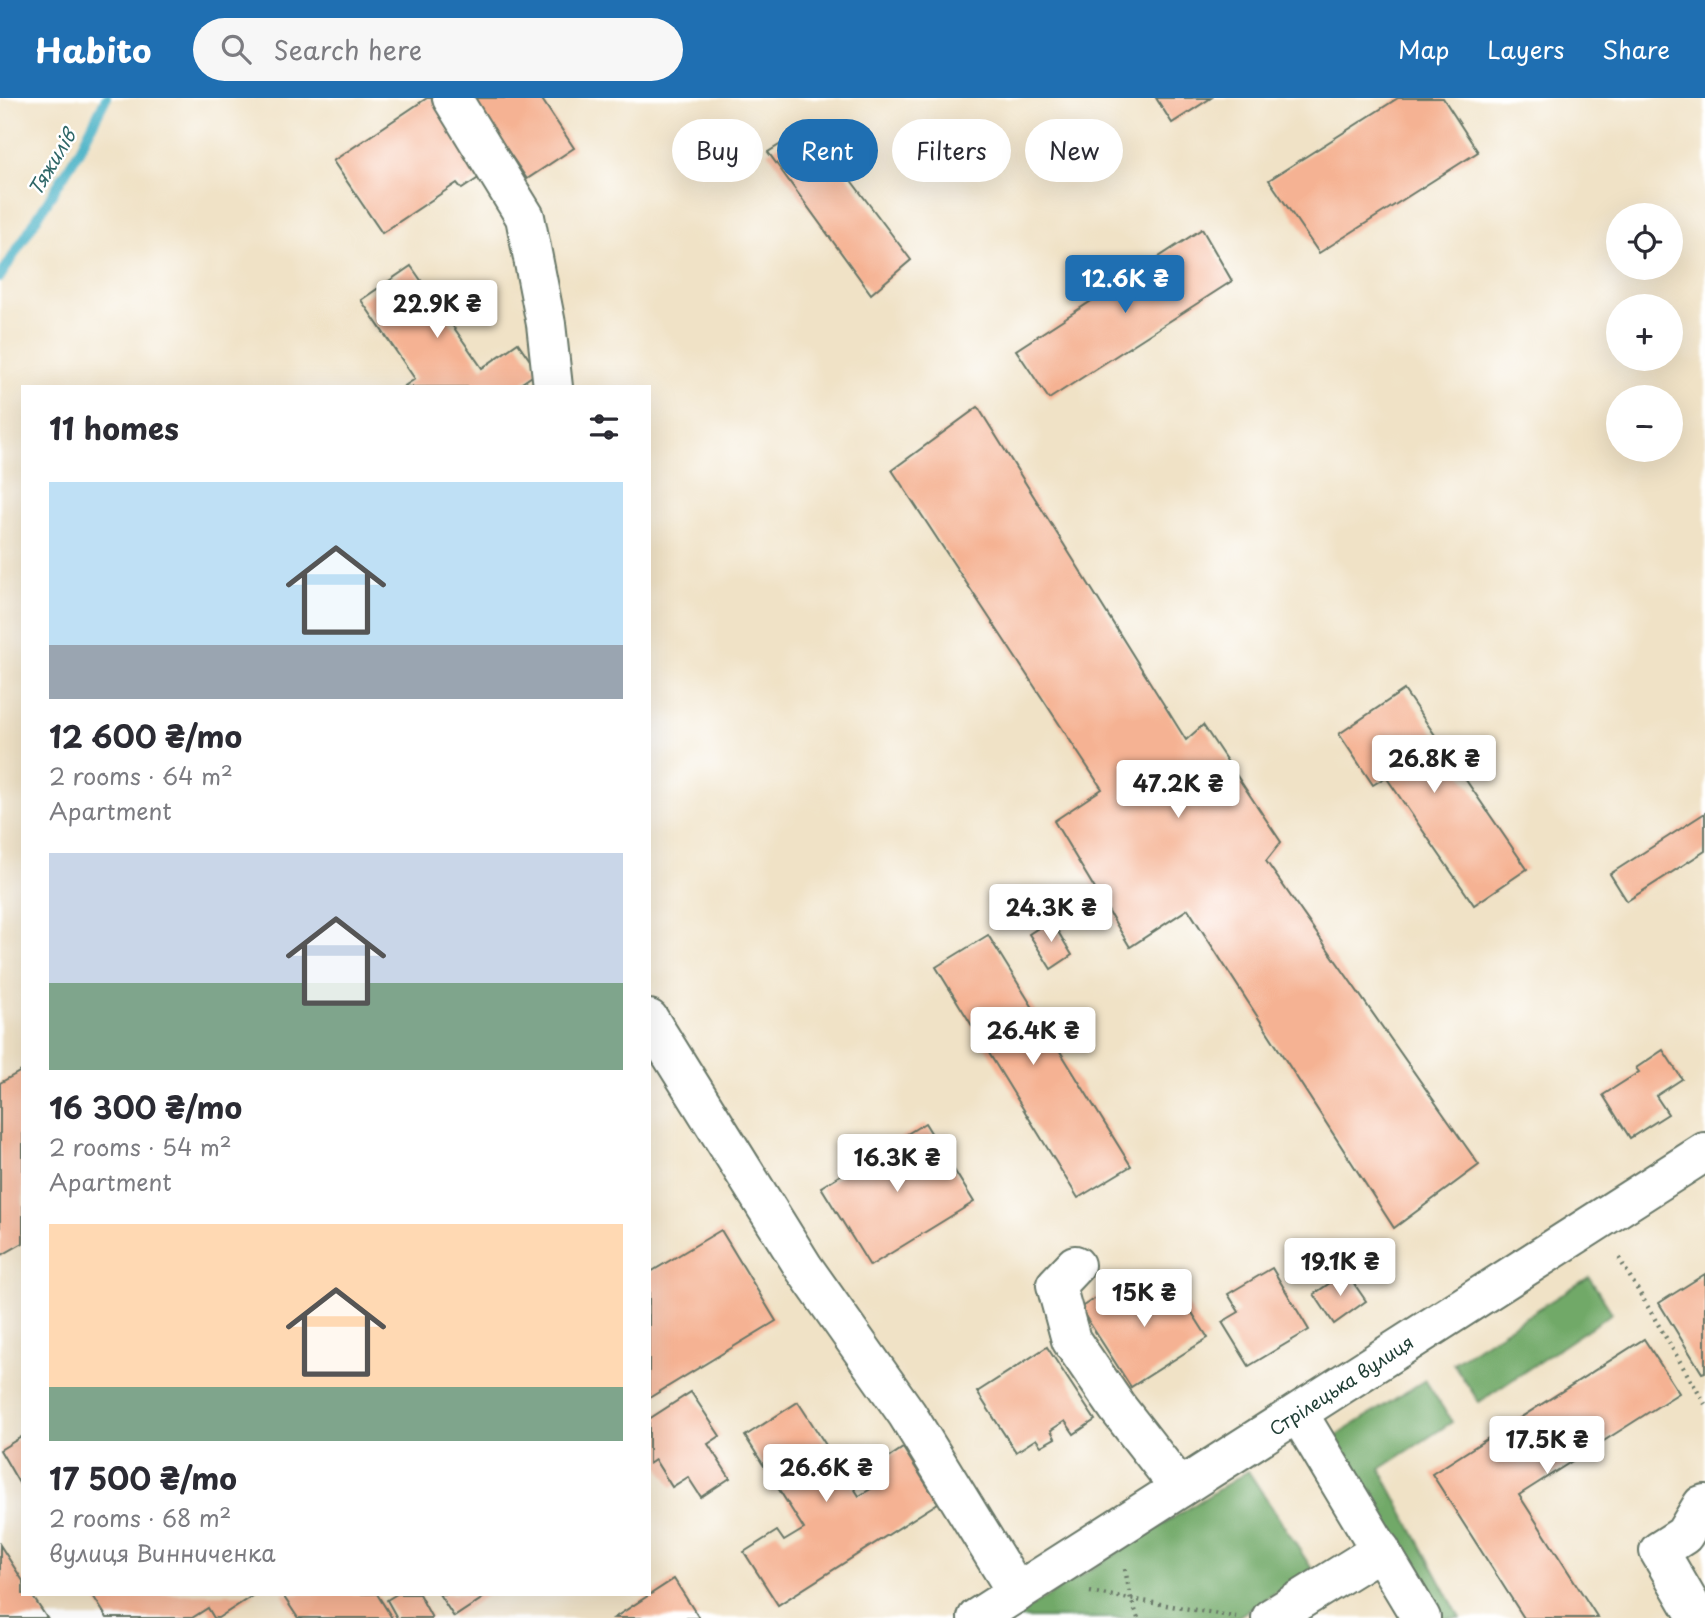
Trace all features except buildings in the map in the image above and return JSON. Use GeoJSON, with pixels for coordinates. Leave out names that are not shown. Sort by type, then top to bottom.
{"type":"FeatureCollection","features":[{"type":"Feature","properties":{"kind":"street"},"geometry":{"type":"LineString","coordinates":[[452,98],[525,217],[546,324],[553,385]]}},
{"type":"Feature","properties":{"kind":"street"},"geometry":{"type":"LineString","coordinates":[[651,1023],[804,1268],[907,1414],[1017,1593]]}},
{"type":"Feature","properties":{"kind":"street","name":"Стрілецька вулиця"},"geometry":{"type":"LineString","coordinates":[[977,1618],[1705,1152]]}},
{"type":"Feature","properties":{"kind":"street"},"geometry":{"type":"LineString","coordinates":[[1075,1265],[1056,1285],[1071,1340],[1117,1407],[1180,1488]]}},
{"type":"Feature","properties":{"kind":"street"},"geometry":{"type":"LineString","coordinates":[[1298,1413],[1421,1618]]}},
{"type":"Feature","properties":{"kind":"street"},"geometry":{"type":"LineString","coordinates":[[1698,1618],[1659,1551],[1684,1535],[1705,1504]]}},
{"type":"Feature","properties":{"kind":"street"},"geometry":{"type":"LineString","coordinates":[[1271,1618],[1327,1603],[1381,1550]]}},
{"type":"Feature","properties":{"kind":"path"},"geometry":{"type":"LineString","coordinates":[[1619,1258],[1705,1404]]}},
{"type":"Feature","properties":{"kind":"path"},"geometry":{"type":"LineString","coordinates":[[1125,1570],[1138,1618]]}},
{"type":"Feature","properties":{"kind":"path"},"geometry":{"type":"LineString","coordinates":[[1090,1592],[1241,1618]]}},
{"type":"Feature","properties":{"kind":"green space"},"geometry":{"type":"Polygon","coordinates":[[[1589,1277],[1612,1313],[1479,1402],[1453,1363],[1589,1277]]]}},
{"type":"Feature","properties":{"kind":"green space"},"geometry":{"type":"Polygon","coordinates":[[[1425,1380],[1452,1422],[1380,1469],[1460,1618],[1421,1618],[1318,1447],[1425,1380]]]}},
{"type":"Feature","properties":{"kind":"green space"},"geometry":{"type":"Polygon","coordinates":[[[1248,1471],[1312,1569],[1236,1618],[1013,1618],[1248,1471]]]}},
{"type":"Feature","properties":{"kind":"waterway","name":"Тяжилів"},"geometry":{"type":"LineString","coordinates":[[0,277],[79,151],[106,98]]}}]}
